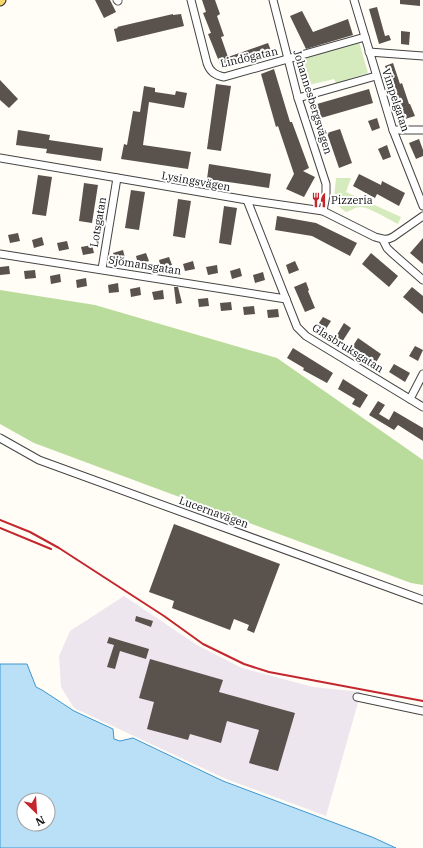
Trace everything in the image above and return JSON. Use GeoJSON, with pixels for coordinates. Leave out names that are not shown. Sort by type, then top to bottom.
{"type":"FeatureCollection","features":[{"type":"Feature","properties":{"kind":"street","name":"Lindögatan"},"geometry":{"type":"LineString","coordinates":[[192,0],[209,70],[224,77],[365,37]]}},
{"type":"Feature","properties":{"kind":"street","name":"Johannesbergsvägen"},"geometry":{"type":"LineString","coordinates":[[273,0],[298,98],[326,184],[326,195],[323,211]]}},
{"type":"Feature","properties":{"kind":"street","name":"Vimpelgatan"},"geometry":{"type":"LineString","coordinates":[[354,0],[393,130],[423,206]]}},
{"type":"Feature","properties":{"kind":"street"},"geometry":{"type":"LineString","coordinates":[[369,52],[423,56]]}},
{"type":"Feature","properties":{"kind":"street"},"geometry":{"type":"LineString","coordinates":[[298,98],[376,76]]}},
{"type":"Feature","properties":{"kind":"street"},"geometry":{"type":"LineString","coordinates":[[393,130],[423,130]]}},
{"type":"Feature","properties":{"kind":"street","name":"Lysingsvägen"},"geometry":{"type":"LineString","coordinates":[[0,158],[247,200],[323,211],[383,240]]}},
{"type":"Feature","properties":{"kind":"street","name":"Lotsgatan"},"geometry":{"type":"LineString","coordinates":[[102,269],[117,178]]}},
{"type":"Feature","properties":{"kind":"street","name":"Glasbruksgatan"},"geometry":{"type":"LineString","coordinates":[[247,200],[297,327],[306,336],[423,408]]}},
{"type":"Feature","properties":{"kind":"street"},"geometry":{"type":"LineString","coordinates":[[423,216],[393,237],[388,240],[383,240],[387,248],[423,280]]}},
{"type":"Feature","properties":{"kind":"street","name":"Sjömansgatan"},"geometry":{"type":"LineString","coordinates":[[0,254],[286,299]]}},
{"type":"Feature","properties":{"kind":"street"},"geometry":{"type":"LineString","coordinates":[[410,399],[423,374]]}},
{"type":"Feature","properties":{"kind":"street","name":"Lucernavägen"},"geometry":{"type":"LineString","coordinates":[[0,438],[39,460],[423,600]]}},
{"type":"Feature","properties":{"kind":"street"},"geometry":{"type":"LineString","coordinates":[[357,697],[423,711]]}},
{"type":"Feature","properties":{"kind":"shaded area"},"geometry":{"type":"Polygon","coordinates":[[[124,596],[197,645],[242,668],[313,687],[361,692],[326,816],[226,779],[74,708],[61,687],[59,656],[70,631],[124,596]]]}},
{"type":"Feature","properties":{"kind":"green space"},"geometry":{"type":"Polygon","coordinates":[[[359,42],[368,73],[336,83],[334,79],[309,85],[310,90],[304,89],[296,60],[359,42]]]}},
{"type":"Feature","properties":{"kind":"green space"},"geometry":{"type":"Polygon","coordinates":[[[336,178],[351,178],[346,192],[401,217],[398,224],[363,207],[346,212],[336,201],[336,178]]]}},
{"type":"Feature","properties":{"kind":"green space"},"geometry":{"type":"Polygon","coordinates":[[[0,290],[95,305],[277,358],[423,460],[423,585],[411,583],[34,443],[0,424],[0,290]]]}},
{"type":"Feature","properties":{"kind":"water"},"geometry":{"type":"Polygon","coordinates":[[[0,664],[27,664],[36,687],[74,711],[113,729],[114,739],[120,741],[133,738],[223,781],[372,837],[396,848],[0,848],[0,664]]]}},
{"type":"Feature","properties":{"kind":"building"},"geometry":{"type":"Polygon","coordinates":[[[95,0],[110,0],[116,12],[104,18],[95,0]]]}},
{"type":"Feature","properties":{"kind":"building"},"geometry":{"type":"Polygon","coordinates":[[[202,0],[215,0],[220,14],[217,16],[224,36],[221,37],[228,57],[268,43],[272,53],[222,69],[208,34],[211,33],[203,13],[206,12],[202,0]]]}},
{"type":"Feature","properties":{"kind":"building"},"geometry":{"type":"Polygon","coordinates":[[[400,0],[420,0],[420,6],[400,4],[400,0]]]}},
{"type":"Feature","properties":{"kind":"building"},"geometry":{"type":"Polygon","coordinates":[[[377,7],[385,36],[389,35],[391,40],[379,44],[369,9],[377,7]]]}},
{"type":"Feature","properties":{"kind":"building"},"geometry":{"type":"Polygon","coordinates":[[[302,11],[313,32],[348,19],[353,35],[306,49],[290,16],[302,11]]]}},
{"type":"Feature","properties":{"kind":"building"},"geometry":{"type":"Polygon","coordinates":[[[173,14],[181,14],[184,26],[117,42],[114,29],[118,28],[117,27],[173,14]]]}},
{"type":"Feature","properties":{"kind":"building"},"geometry":{"type":"Polygon","coordinates":[[[401,31],[410,32],[409,45],[401,44],[401,31]]]}},
{"type":"Feature","properties":{"kind":"building"},"geometry":{"type":"Polygon","coordinates":[[[393,63],[400,84],[402,83],[415,116],[405,119],[385,66],[393,63]]]}},
{"type":"Feature","properties":{"kind":"building"},"geometry":{"type":"Polygon","coordinates":[[[274,69],[290,122],[292,122],[309,168],[303,171],[315,177],[304,197],[286,189],[294,174],[278,126],[276,127],[261,74],[274,69]]]}},
{"type":"Feature","properties":{"kind":"building"},"geometry":{"type":"Polygon","coordinates":[[[0,80],[18,99],[9,108],[0,100],[0,80]]]}},
{"type":"Feature","properties":{"kind":"building"},"geometry":{"type":"Polygon","coordinates":[[[216,84],[231,86],[221,151],[207,149],[216,84]]]}},
{"type":"Feature","properties":{"kind":"building"},"geometry":{"type":"Polygon","coordinates":[[[144,86],[155,88],[155,92],[175,95],[176,91],[187,93],[184,108],[149,102],[143,145],[191,152],[188,169],[121,159],[124,144],[127,145],[133,111],[140,112],[144,86]]]}},
{"type":"Feature","properties":{"kind":"building"},"geometry":{"type":"Polygon","coordinates":[[[369,89],[373,103],[321,118],[317,104],[369,89]]]}},
{"type":"Feature","properties":{"kind":"building"},"geometry":{"type":"Polygon","coordinates":[[[377,118],[380,128],[372,131],[368,121],[377,118]]]}},
{"type":"Feature","properties":{"kind":"building"},"geometry":{"type":"Polygon","coordinates":[[[340,129],[352,163],[339,168],[327,133],[340,129]]]}},
{"type":"Feature","properties":{"kind":"building"},"geometry":{"type":"Polygon","coordinates":[[[18,130],[50,135],[49,140],[103,148],[101,161],[46,153],[47,149],[16,145],[18,130]]]}},
{"type":"Feature","properties":{"kind":"building"},"geometry":{"type":"Polygon","coordinates":[[[419,139],[423,150],[423,156],[416,159],[409,143],[419,139]]]}},
{"type":"Feature","properties":{"kind":"building"},"geometry":{"type":"Polygon","coordinates":[[[387,145],[391,157],[383,160],[378,149],[387,145]]]}},
{"type":"Feature","properties":{"kind":"building"},"geometry":{"type":"Polygon","coordinates":[[[209,164],[271,174],[269,188],[207,179],[209,164]]]}},
{"type":"Feature","properties":{"kind":"building"},"geometry":{"type":"Polygon","coordinates":[[[359,174],[381,185],[382,181],[405,193],[399,206],[377,194],[375,198],[353,186],[359,174]]]}},
{"type":"Feature","properties":{"kind":"building"},"geometry":{"type":"Polygon","coordinates":[[[38,175],[52,177],[46,216],[32,214],[38,175]]]}},
{"type":"Feature","properties":{"kind":"building"},"geometry":{"type":"Polygon","coordinates":[[[84,183],[98,185],[92,223],[79,221],[84,183]]]}},
{"type":"Feature","properties":{"kind":"building"},"geometry":{"type":"Polygon","coordinates":[[[131,190],[145,192],[139,230],[125,228],[131,190]]]}},
{"type":"Feature","properties":{"kind":"building"},"geometry":{"type":"Polygon","coordinates":[[[178,199],[191,201],[185,238],[173,236],[178,199]]]}},
{"type":"Feature","properties":{"kind":"building"},"geometry":{"type":"Polygon","coordinates":[[[224,206],[237,208],[231,245],[219,243],[224,206]]]}},
{"type":"Feature","properties":{"kind":"building"},"geometry":{"type":"Polygon","coordinates":[[[277,216],[316,223],[357,243],[350,256],[312,236],[275,230],[277,216]]]}},
{"type":"Feature","properties":{"kind":"building"},"geometry":{"type":"Polygon","coordinates":[[[18,233],[20,241],[10,243],[8,235],[18,233]]]}},
{"type":"Feature","properties":{"kind":"building"},"geometry":{"type":"Polygon","coordinates":[[[42,237],[44,245],[34,248],[32,240],[42,237]]]}},
{"type":"Feature","properties":{"kind":"building"},"geometry":{"type":"Polygon","coordinates":[[[423,238],[423,264],[410,253],[423,238]]]}},
{"type":"Feature","properties":{"kind":"building"},"geometry":{"type":"Polygon","coordinates":[[[67,241],[69,249],[59,251],[57,243],[67,241]]]}},
{"type":"Feature","properties":{"kind":"building"},"geometry":{"type":"Polygon","coordinates":[[[92,245],[94,253],[83,255],[81,247],[92,245]]]}},
{"type":"Feature","properties":{"kind":"building"},"geometry":{"type":"Polygon","coordinates":[[[123,250],[125,258],[115,260],[113,253],[123,250]]]}},
{"type":"Feature","properties":{"kind":"building"},"geometry":{"type":"Polygon","coordinates":[[[146,253],[149,261],[138,264],[136,256],[146,253]]]}},
{"type":"Feature","properties":{"kind":"building"},"geometry":{"type":"Polygon","coordinates":[[[371,253],[398,276],[389,287],[362,264],[371,253]]]}},
{"type":"Feature","properties":{"kind":"building"},"geometry":{"type":"Polygon","coordinates":[[[169,257],[172,265],[161,268],[159,260],[169,257]]]}},
{"type":"Feature","properties":{"kind":"building"},"geometry":{"type":"Polygon","coordinates":[[[193,261],[195,269],[185,271],[183,264],[193,261]]]}},
{"type":"Feature","properties":{"kind":"building"},"geometry":{"type":"Polygon","coordinates":[[[295,261],[299,270],[289,274],[286,265],[295,261]]]}},
{"type":"Feature","properties":{"kind":"building"},"geometry":{"type":"Polygon","coordinates":[[[217,265],[218,273],[208,275],[206,267],[217,265]]]}},
{"type":"Feature","properties":{"kind":"building"},"geometry":{"type":"Polygon","coordinates":[[[9,266],[10,274],[0,275],[0,267],[9,266]]]}},
{"type":"Feature","properties":{"kind":"building"},"geometry":{"type":"Polygon","coordinates":[[[240,268],[242,276],[232,279],[230,271],[240,268]]]}},
{"type":"Feature","properties":{"kind":"building"},"geometry":{"type":"Polygon","coordinates":[[[35,270],[36,278],[25,279],[24,271],[35,270]]]}},
{"type":"Feature","properties":{"kind":"building"},"geometry":{"type":"Polygon","coordinates":[[[263,272],[265,280],[255,283],[253,275],[263,272]]]}},
{"type":"Feature","properties":{"kind":"building"},"geometry":{"type":"Polygon","coordinates":[[[60,274],[61,282],[51,284],[50,276],[60,274]]]}},
{"type":"Feature","properties":{"kind":"building"},"geometry":{"type":"Polygon","coordinates":[[[86,278],[87,286],[77,288],[76,280],[86,278]]]}},
{"type":"Feature","properties":{"kind":"building"},"geometry":{"type":"Polygon","coordinates":[[[306,282],[315,308],[305,312],[294,287],[306,282]]]}},
{"type":"Feature","properties":{"kind":"building"},"geometry":{"type":"Polygon","coordinates":[[[118,283],[119,292],[109,293],[108,285],[118,283]]]}},
{"type":"Feature","properties":{"kind":"building"},"geometry":{"type":"Polygon","coordinates":[[[140,287],[141,295],[131,297],[130,289],[140,287]]]}},
{"type":"Feature","properties":{"kind":"building"},"geometry":{"type":"Polygon","coordinates":[[[174,287],[178,287],[182,303],[176,304],[174,287]]]}},
{"type":"Feature","properties":{"kind":"building"},"geometry":{"type":"Polygon","coordinates":[[[412,287],[423,296],[423,314],[403,297],[412,287]]]}},
{"type":"Feature","properties":{"kind":"building"},"geometry":{"type":"Polygon","coordinates":[[[163,290],[164,299],[154,300],[152,292],[163,290]]]}},
{"type":"Feature","properties":{"kind":"building"},"geometry":{"type":"Polygon","coordinates":[[[208,298],[209,306],[199,307],[198,299],[208,298]]]}},
{"type":"Feature","properties":{"kind":"building"},"geometry":{"type":"Polygon","coordinates":[[[231,302],[232,310],[221,311],[220,303],[231,302]]]}},
{"type":"Feature","properties":{"kind":"building"},"geometry":{"type":"Polygon","coordinates":[[[254,306],[255,314],[244,315],[243,307],[254,306]]]}},
{"type":"Feature","properties":{"kind":"building"},"geometry":{"type":"Polygon","coordinates":[[[278,309],[279,317],[268,318],[267,310],[278,309]]]}},
{"type":"Feature","properties":{"kind":"building"},"geometry":{"type":"Polygon","coordinates":[[[323,317],[331,321],[324,332],[316,327],[323,317]]]}},
{"type":"Feature","properties":{"kind":"building"},"geometry":{"type":"Polygon","coordinates":[[[344,323],[351,328],[342,342],[335,338],[344,323]]]}},
{"type":"Feature","properties":{"kind":"building"},"geometry":{"type":"Polygon","coordinates":[[[358,338],[381,354],[375,364],[351,349],[358,338]]]}},
{"type":"Feature","properties":{"kind":"building"},"geometry":{"type":"Polygon","coordinates":[[[415,346],[423,350],[418,361],[409,356],[415,346]]]}},
{"type":"Feature","properties":{"kind":"building"},"geometry":{"type":"Polygon","coordinates":[[[293,348],[333,373],[327,383],[303,370],[304,368],[287,358],[293,348]]]}},
{"type":"Feature","properties":{"kind":"building"},"geometry":{"type":"Polygon","coordinates":[[[394,364],[410,373],[405,382],[389,372],[394,364]]]}},
{"type":"Feature","properties":{"kind":"building"},"geometry":{"type":"Polygon","coordinates":[[[343,379],[368,395],[360,408],[352,404],[355,399],[338,389],[343,379]]]}},
{"type":"Feature","properties":{"kind":"building"},"geometry":{"type":"Polygon","coordinates":[[[378,401],[385,405],[379,414],[389,420],[394,411],[423,428],[423,441],[398,425],[394,430],[369,415],[378,401]]]}},
{"type":"Feature","properties":{"kind":"building"},"geometry":{"type":"Polygon","coordinates":[[[174,524],[280,564],[254,633],[247,630],[249,625],[234,619],[230,630],[172,608],[174,601],[149,592],[174,524]]]}},
{"type":"Feature","properties":{"kind":"building"},"geometry":{"type":"Polygon","coordinates":[[[136,616],[153,621],[151,627],[135,621],[136,616]]]}},
{"type":"Feature","properties":{"kind":"building"},"geometry":{"type":"Polygon","coordinates":[[[109,637],[149,649],[146,659],[120,651],[115,669],[107,667],[114,645],[107,643],[109,637]]]}},
{"type":"Feature","properties":{"kind":"building"},"geometry":{"type":"Polygon","coordinates":[[[150,659],[223,680],[219,692],[295,713],[278,771],[249,763],[259,730],[227,721],[221,743],[190,734],[188,740],[147,729],[154,702],[139,698],[150,659]]]}},
{"type":"Feature","properties":{"kind":"railway"},"geometry":{"type":"LineString","coordinates":[[0,520],[30,532],[59,548],[164,616],[203,644],[244,664],[269,672],[423,701]]}},
{"type":"Feature","properties":{"kind":"railway"},"geometry":{"type":"LineString","coordinates":[[0,528],[51,549]]}},
{"type":"Feature","properties":{"kind":"place","name":"Pizzeria"},"geometry":{"type":"Point","coordinates":[319,200]}}]}
